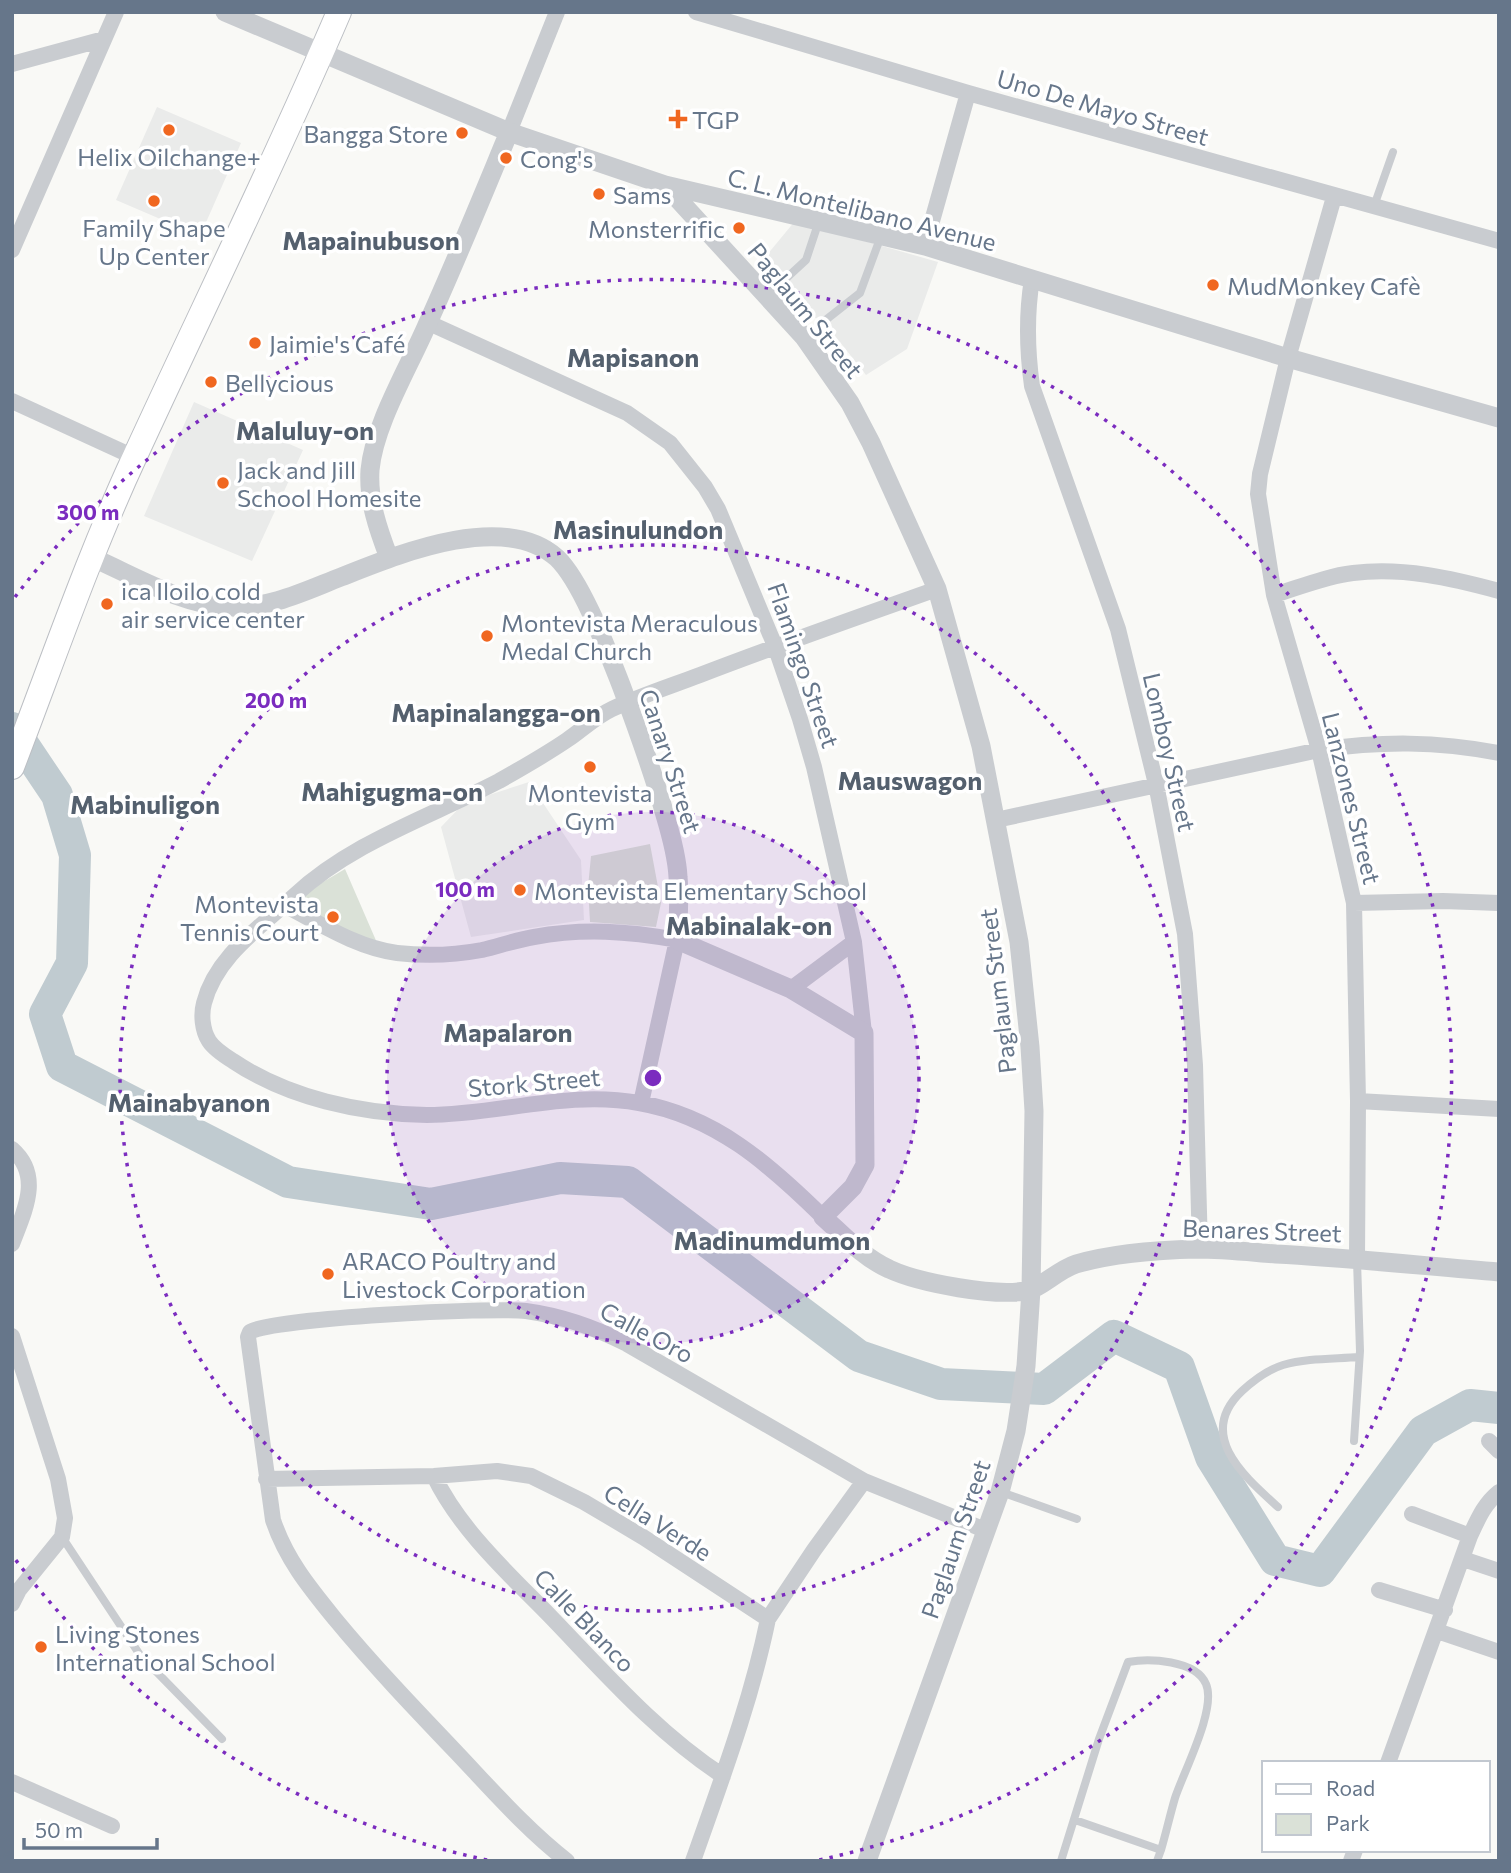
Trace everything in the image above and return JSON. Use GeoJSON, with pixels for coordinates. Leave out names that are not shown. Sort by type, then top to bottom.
{"type":"FeatureCollection","features":[{"type":"Feature","properties":{"kind":"main road"},"geometry":{"type":"LineString","coordinates":[[12,766],[92,557],[134,457],[223,271],[339,12]]}},
{"type":"Feature","properties":{"kind":"street"},"geometry":{"type":"LineString","coordinates":[[12,250],[116,12]]}},
{"type":"Feature","properties":{"kind":"street","name":"C. L. Montelibano Avenue"},"geometry":{"type":"LineString","coordinates":[[225,12],[509,132],[666,185],[925,246],[1288,358],[1499,418]]}},
{"type":"Feature","properties":{"kind":"street"},"geometry":{"type":"LineString","coordinates":[[389,558],[372,506],[370,469],[382,424],[429,323],[557,12]]}},
{"type":"Feature","properties":{"kind":"street","name":"Uno De Mayo Street"},"geometry":{"type":"LineString","coordinates":[[696,12],[968,93],[1499,241]]}},
{"type":"Feature","properties":{"kind":"street"},"geometry":{"type":"LineString","coordinates":[[12,64],[104,39]]}},
{"type":"Feature","properties":{"kind":"street"},"geometry":{"type":"LineString","coordinates":[[925,246],[968,93]]}},
{"type":"Feature","properties":{"kind":"street","name":"Paglaum Street"},"geometry":{"type":"LineString","coordinates":[[666,185],[804,337],[850,403],[872,443],[937,589],[981,746],[1020,942],[1034,1111],[1031,1290],[1026,1366],[1016,1431],[1000,1492],[867,1861]]}},
{"type":"Feature","properties":{"kind":"street","name":"Lanzones Street"},"geometry":{"type":"LineString","coordinates":[[1334,197],[1288,358],[1260,474],[1258,494],[1274,594],[1319,750],[1354,903],[1358,1101],[1357,1258]]}},
{"type":"Feature","properties":{"kind":"street","name":"Lomboy Street"},"geometry":{"type":"LineString","coordinates":[[1032,279],[1027,349],[1032,386],[1118,629],[1156,784],[1185,934],[1195,1065],[1200,1249]]}},
{"type":"Feature","properties":{"kind":"street","name":"Flamingo Street"},"geometry":{"type":"LineString","coordinates":[[429,323],[627,413],[670,443],[694,472],[718,509],[775,646],[814,766],[854,942],[864,1033],[865,1165],[853,1187],[822,1217]]}},
{"type":"Feature","properties":{"kind":"street"},"geometry":{"type":"LineString","coordinates":[[12,401],[134,457]]}},
{"type":"Feature","properties":{"kind":"street","name":"Canary Street"},"geometry":{"type":"LineString","coordinates":[[92,557],[191,600],[230,607],[260,605],[288,598],[389,558],[462,539],[484,537],[522,541],[556,557],[569,572],[600,634],[628,703],[652,768],[674,848],[679,877],[677,940],[641,1103]]}},
{"type":"Feature","properties":{"kind":"street"},"geometry":{"type":"LineString","coordinates":[[1274,594],[1352,573],[1388,570],[1427,574],[1499,591]]}},
{"type":"Feature","properties":{"kind":"street","name":"Stork Street"},"geometry":{"type":"LineString","coordinates":[[937,589],[775,646],[599,716],[551,750],[500,780],[353,852],[309,881],[253,929],[211,984],[203,1006],[203,1027],[209,1042],[248,1071],[306,1096],[338,1104],[400,1114],[460,1114],[588,1098],[641,1103],[669,1110],[724,1134],[749,1150],[781,1176],[822,1217],[873,1260],[889,1269],[966,1289],[1002,1292],[1031,1290]]}},
{"type":"Feature","properties":{"kind":"street"},"geometry":{"type":"LineString","coordinates":[[996,820],[1319,750],[1370,743],[1417,742],[1499,753]]}},
{"type":"Feature","properties":{"kind":"street"},"geometry":{"type":"LineString","coordinates":[[1354,903],[1499,903]]}},
{"type":"Feature","properties":{"kind":"street"},"geometry":{"type":"LineString","coordinates":[[284,905],[352,939],[395,953],[433,954],[479,950],[533,937],[588,930],[633,932],[677,940],[791,989],[864,1033]]}},
{"type":"Feature","properties":{"kind":"street"},"geometry":{"type":"LineString","coordinates":[[791,989],[854,942]]}},
{"type":"Feature","properties":{"kind":"street"},"geometry":{"type":"LineString","coordinates":[[1358,1101],[1499,1109]]}},
{"type":"Feature","properties":{"kind":"street"},"geometry":{"type":"LineString","coordinates":[[12,1149],[18,1154],[27,1171],[30,1193],[12,1244]]}},
{"type":"Feature","properties":{"kind":"street","name":"Benares Street"},"geometry":{"type":"LineString","coordinates":[[1031,1290],[1073,1265],[1152,1251],[1200,1249],[1357,1258],[1499,1272]]}},
{"type":"Feature","properties":{"kind":"street","name":"Calle Oro"},"geometry":{"type":"LineString","coordinates":[[266,1479],[248,1337],[253,1330],[322,1320],[501,1310],[567,1318],[597,1328],[864,1481],[985,1530]]}},
{"type":"Feature","properties":{"kind":"street"},"geometry":{"type":"LineString","coordinates":[[12,1336],[61,1490],[65,1518],[62,1537],[19,1590],[12,1604]]}},
{"type":"Feature","properties":{"kind":"street","name":"Cella Verde"},"geometry":{"type":"LineString","coordinates":[[266,1479],[434,1476],[497,1471],[531,1476],[584,1502],[643,1537],[768,1619]]}},
{"type":"Feature","properties":{"kind":"street","name":"Calle Blanco"},"geometry":{"type":"LineString","coordinates":[[434,1476],[450,1505],[475,1536],[639,1708],[698,1760],[723,1776]]}},
{"type":"Feature","properties":{"kind":"street"},"geometry":{"type":"LineString","coordinates":[[266,1479],[273,1520],[280,1541],[296,1571],[360,1649],[418,1713],[522,1821],[568,1861]]}},
{"type":"Feature","properties":{"kind":"street"},"geometry":{"type":"LineString","coordinates":[[693,1861],[760,1658],[768,1619],[814,1549],[864,1481]]}},
{"type":"Feature","properties":{"kind":"street"},"geometry":{"type":"LineString","coordinates":[[1389,1761],[1470,1536],[1480,1513],[1499,1492]]}},
{"type":"Feature","properties":{"kind":"street"},"geometry":{"type":"LineString","coordinates":[[1412,1514],[1470,1536]]}},
{"type":"Feature","properties":{"kind":"street"},"geometry":{"type":"LineString","coordinates":[[1463,1559],[1499,1571]]}},
{"type":"Feature","properties":{"kind":"street"},"geometry":{"type":"LineString","coordinates":[[1379,1590],[1445,1611]]}},
{"type":"Feature","properties":{"kind":"street"},"geometry":{"type":"LineString","coordinates":[[1437,1631],[1499,1652]]}},
{"type":"Feature","properties":{"kind":"street"},"geometry":{"type":"LineString","coordinates":[[12,1782],[112,1826]]}},
{"type":"Feature","properties":{"kind":"lane"},"geometry":{"type":"LineString","coordinates":[[1374,206],[1393,152]]}},
{"type":"Feature","properties":{"kind":"lane"},"geometry":{"type":"LineString","coordinates":[[767,296],[806,260],[819,221]]}},
{"type":"Feature","properties":{"kind":"lane"},"geometry":{"type":"LineString","coordinates":[[804,337],[860,293],[881,236]]}},
{"type":"Feature","properties":{"kind":"lane"},"geometry":{"type":"LineString","coordinates":[[1354,1441],[1359,1357],[1357,1258]]}},
{"type":"Feature","properties":{"kind":"lane"},"geometry":{"type":"LineString","coordinates":[[1278,1507],[1242,1474],[1232,1458],[1223,1427],[1230,1403],[1252,1382],[1282,1365],[1359,1357]]}},
{"type":"Feature","properties":{"kind":"lane"},"geometry":{"type":"LineString","coordinates":[[1000,1492],[1077,1519]]}},
{"type":"Feature","properties":{"kind":"lane"},"geometry":{"type":"LineString","coordinates":[[62,1537],[139,1655],[222,1739]]}},
{"type":"Feature","properties":{"kind":"lane"},"geometry":{"type":"LineString","coordinates":[[1061,1861],[1099,1739],[1128,1662],[1154,1659],[1198,1674],[1206,1682],[1207,1705],[1201,1732],[1176,1797],[1157,1861]]}},
{"type":"Feature","properties":{"kind":"lane"},"geometry":{"type":"LineString","coordinates":[[1075,1820],[1161,1850]]}},
{"type":"Feature","properties":{"kind":"shaded area"},"geometry":{"type":"Polygon","coordinates":[[[157,107],[241,143],[200,236],[116,200],[157,107]]]}},
{"type":"Feature","properties":{"kind":"shaded area"},"geometry":{"type":"Polygon","coordinates":[[[795,221],[938,262],[907,349],[866,375],[832,332],[757,267],[795,221]]]}},
{"type":"Feature","properties":{"kind":"shaded area","name":"Jack and Jill School Homesite"},"geometry":{"type":"Polygon","coordinates":[[[194,402],[303,450],[252,561],[144,516],[194,402]]]}},
{"type":"Feature","properties":{"kind":"shaded area","name":"Montevista Elementary School"},"geometry":{"type":"Polygon","coordinates":[[[529,782],[581,860],[584,920],[471,937],[441,827],[464,803],[529,782]]]}},
{"type":"Feature","properties":{"kind":"green space"},"geometry":{"type":"Polygon","coordinates":[[[650,844],[661,903],[656,927],[590,922],[588,887],[591,856],[650,844]]]}},
{"type":"Feature","properties":{"kind":"green space","name":"Montevista Tennis Court"},"geometry":{"type":"Polygon","coordinates":[[[345,869],[381,952],[284,905],[345,869]]]}},
{"type":"Feature","properties":{"kind":"waterway"},"geometry":{"type":"LineString","coordinates":[[12,728],[57,795],[75,855],[72,963],[45,1014],[62,1066],[288,1182],[431,1204],[560,1178],[628,1182],[859,1356],[941,1384],[1044,1389],[1114,1336],[1179,1367],[1211,1457],[1275,1560],[1320,1571],[1423,1431],[1470,1405],[1499,1408]]}},
{"type":"Feature","properties":{"kind":"place","name":"TGP"},"geometry":{"type":"Point","coordinates":[678,119]}},
{"type":"Feature","properties":{"kind":"place","name":"Helix Oilchange+"},"geometry":{"type":"Point","coordinates":[169,130]}},
{"type":"Feature","properties":{"kind":"place","name":"Bangga Store"},"geometry":{"type":"Point","coordinates":[462,133]}},
{"type":"Feature","properties":{"kind":"place","name":"Cong's"},"geometry":{"type":"Point","coordinates":[506,158]}},
{"type":"Feature","properties":{"kind":"place","name":"Sams"},"geometry":{"type":"Point","coordinates":[599,194]}},
{"type":"Feature","properties":{"kind":"place","name":"Family Shape Up Center"},"geometry":{"type":"Point","coordinates":[154,201]}},
{"type":"Feature","properties":{"kind":"place","name":"Monsterrific"},"geometry":{"type":"Point","coordinates":[739,228]}},
{"type":"Feature","properties":{"kind":"place","name":"MudMonkey Cafè"},"geometry":{"type":"Point","coordinates":[1213,285]}},
{"type":"Feature","properties":{"kind":"place","name":"Jaimie's Café"},"geometry":{"type":"Point","coordinates":[255,343]}},
{"type":"Feature","properties":{"kind":"place","name":"Bellycious"},"geometry":{"type":"Point","coordinates":[211,382]}},
{"type":"Feature","properties":{"kind":"place","name":"Jack and Jill School Homesite"},"geometry":{"type":"Point","coordinates":[223,483]}},
{"type":"Feature","properties":{"kind":"place","name":"ica Iloilo cold air service center"},"geometry":{"type":"Point","coordinates":[107,604]}},
{"type":"Feature","properties":{"kind":"place","name":"Montevista Meraculous Medal Church"},"geometry":{"type":"Point","coordinates":[487,636]}},
{"type":"Feature","properties":{"kind":"place","name":"Montevista Gym"},"geometry":{"type":"Point","coordinates":[590,767]}},
{"type":"Feature","properties":{"kind":"place","name":"Montevista Elementary School"},"geometry":{"type":"Point","coordinates":[520,890]}},
{"type":"Feature","properties":{"kind":"place","name":"Montevista Tennis Court"},"geometry":{"type":"Point","coordinates":[333,917]}},
{"type":"Feature","properties":{"kind":"place","name":"ARACO Poultry and Livestock Corporation"},"geometry":{"type":"Point","coordinates":[328,1274]}},
{"type":"Feature","properties":{"kind":"place","name":"Living Stones International School"},"geometry":{"type":"Point","coordinates":[41,1647]}},
{"type":"Feature","properties":{"kind":"district","name":"Mapainubuson"},"geometry":{"type":"Point","coordinates":[371,239]}},
{"type":"Feature","properties":{"kind":"district","name":"Mapisanon"},"geometry":{"type":"Point","coordinates":[633,356]}},
{"type":"Feature","properties":{"kind":"district","name":"Maluluy-on"},"geometry":{"type":"Point","coordinates":[305,429]}},
{"type":"Feature","properties":{"kind":"district","name":"Masinulundon"},"geometry":{"type":"Point","coordinates":[638,528]}},
{"type":"Feature","properties":{"kind":"district","name":"Mapinalangga-on"},"geometry":{"type":"Point","coordinates":[496,711]}},
{"type":"Feature","properties":{"kind":"district","name":"Mauswagon"},"geometry":{"type":"Point","coordinates":[910,779]}},
{"type":"Feature","properties":{"kind":"district","name":"Mahigugma-on"},"geometry":{"type":"Point","coordinates":[392,790]}},
{"type":"Feature","properties":{"kind":"district","name":"Mabinuligon"},"geometry":{"type":"Point","coordinates":[145,803]}},
{"type":"Feature","properties":{"kind":"district","name":"Mabinalak-on"},"geometry":{"type":"Point","coordinates":[749,924]}},
{"type":"Feature","properties":{"kind":"district","name":"Mapalaron"},"geometry":{"type":"Point","coordinates":[508,1031]}},
{"type":"Feature","properties":{"kind":"district","name":"Mainabyanon"},"geometry":{"type":"Point","coordinates":[189,1101]}},
{"type":"Feature","properties":{"kind":"district","name":"Madinumdumon"},"geometry":{"type":"Point","coordinates":[772,1239]}}]}
